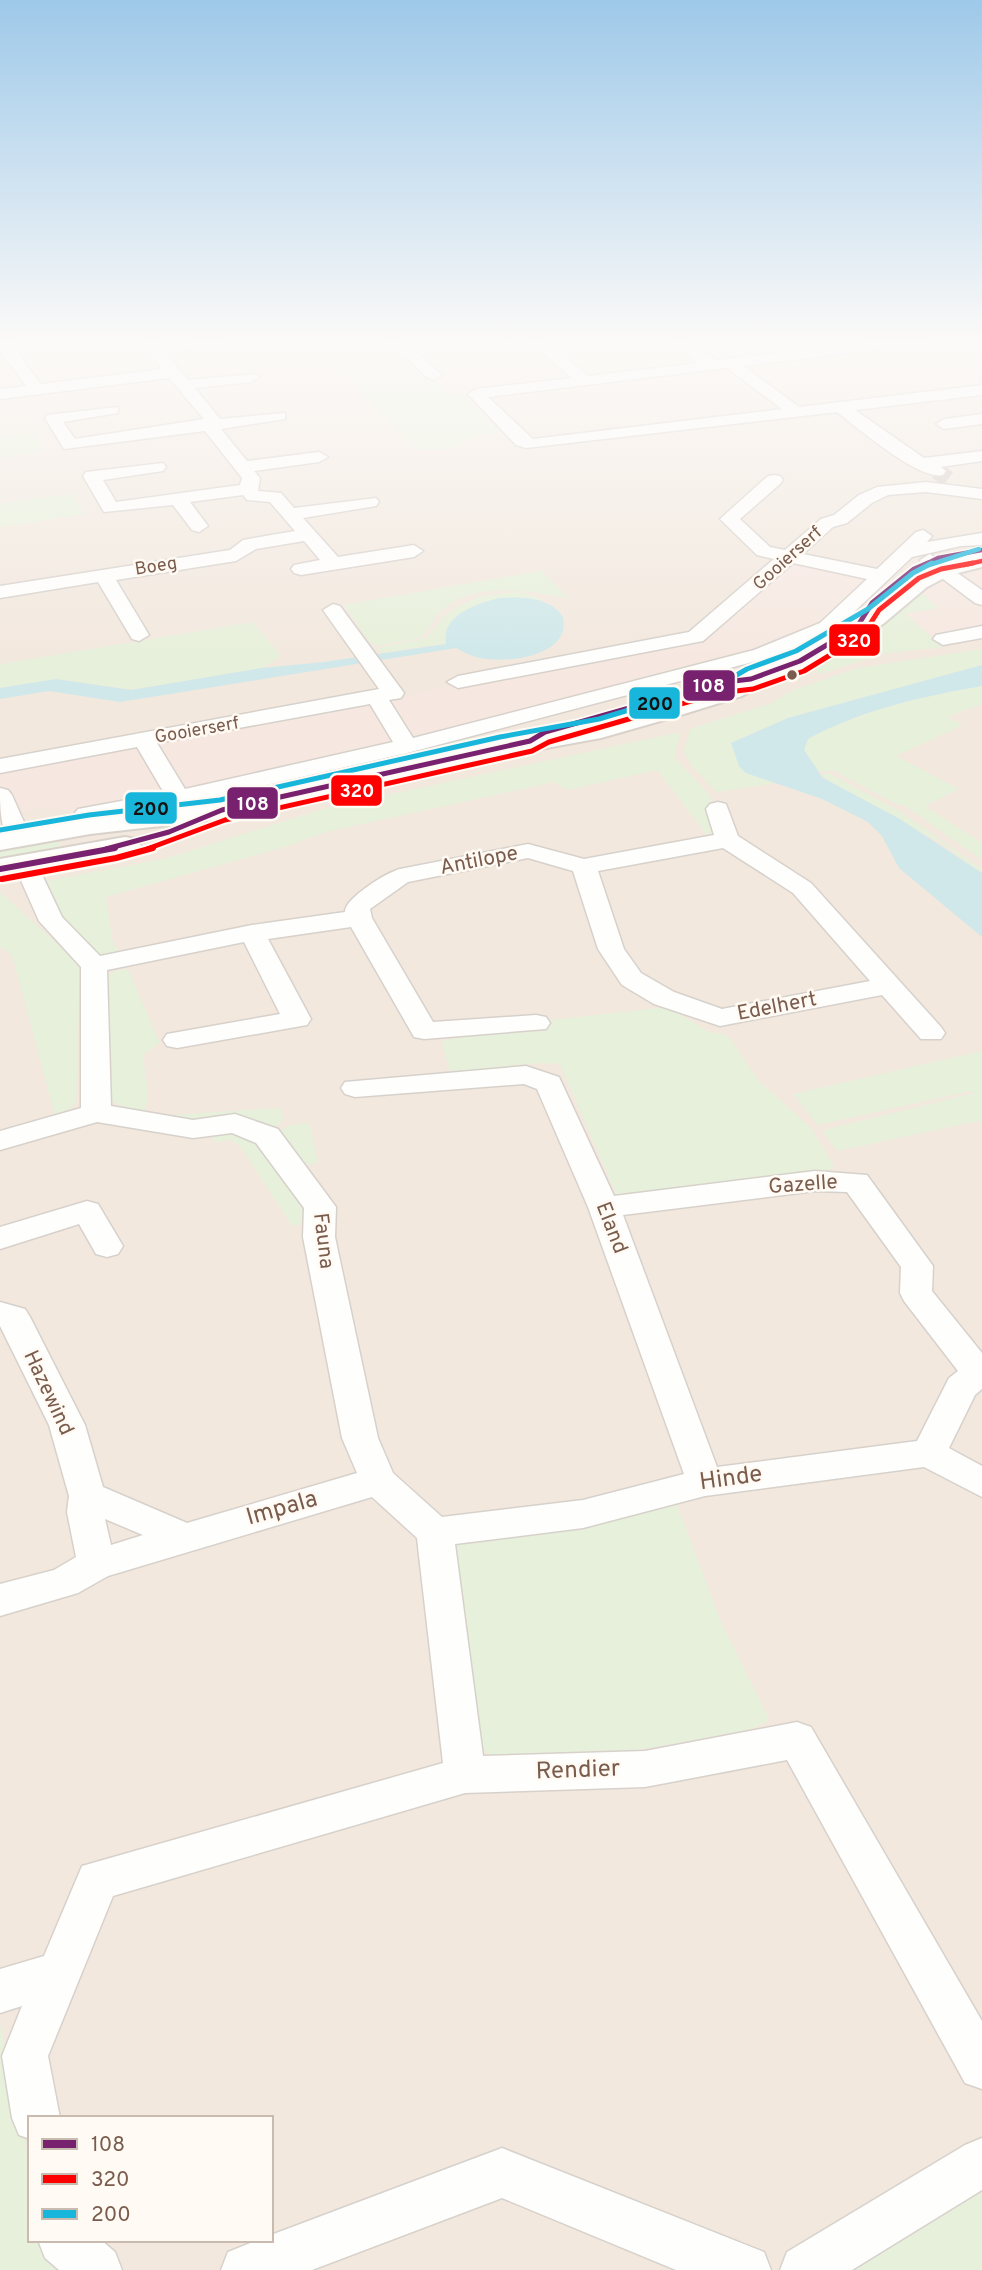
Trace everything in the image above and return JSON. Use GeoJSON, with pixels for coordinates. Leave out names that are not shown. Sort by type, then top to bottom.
{"type":"FeatureCollection","features":[{"type":"Feature","properties":{"kind":"main road"},"geometry":{"type":"LineString","coordinates":[[11,853],[80,832],[163,835],[222,810],[530,741],[601,729],[732,690],[751,678],[800,661],[874,618],[935,565],[971,545]]}},
{"type":"Feature","properties":{"kind":"main road"},"geometry":{"type":"LineString","coordinates":[[935,565],[982,559]]}},
{"type":"Feature","properties":{"kind":"street"},"geometry":{"type":"LineString","coordinates":[[227,446],[251,478],[247,489]]}},
{"type":"Feature","properties":{"kind":"street"},"geometry":{"type":"LineString","coordinates":[[897,446],[941,476],[982,456]]}},
{"type":"Feature","properties":{"kind":"street"},"geometry":{"type":"LineString","coordinates":[[244,467],[319,457]]}},
{"type":"Feature","properties":{"kind":"street"},"geometry":{"type":"LineString","coordinates":[[157,467],[92,476],[110,508],[247,489]]}},
{"type":"Feature","properties":{"kind":"street","name":"Gooierserf"},"geometry":{"type":"LineString","coordinates":[[458,682],[696,638],[827,523],[840,522],[873,494],[926,487],[941,476],[982,494]]}},
{"type":"Feature","properties":{"kind":"street"},"geometry":{"type":"LineString","coordinates":[[774,481],[729,519],[764,551],[880,576]]}},
{"type":"Feature","properties":{"kind":"street"},"geometry":{"type":"LineString","coordinates":[[247,489],[253,496],[275,497],[334,564]]}},
{"type":"Feature","properties":{"kind":"street"},"geometry":{"type":"LineString","coordinates":[[177,499],[199,526]]}},
{"type":"Feature","properties":{"kind":"street"},"geometry":{"type":"LineString","coordinates":[[290,514],[370,502]]}},
{"type":"Feature","properties":{"kind":"street"},"geometry":{"type":"LineString","coordinates":[[898,531],[971,545]]}},
{"type":"Feature","properties":{"kind":"street","name":"Boeg"},"geometry":{"type":"LineString","coordinates":[[0,592],[236,555],[250,544],[309,535]]}},
{"type":"Feature","properties":{"kind":"street"},"geometry":{"type":"LineString","coordinates":[[80,832],[178,798],[407,746],[629,690],[798,642],[827,627],[923,536]]}},
{"type":"Feature","properties":{"kind":"street"},"geometry":{"type":"LineString","coordinates":[[904,553],[971,545],[982,539]]}},
{"type":"Feature","properties":{"kind":"street"},"geometry":{"type":"LineString","coordinates":[[277,540],[368,659],[407,746]]}},
{"type":"Feature","properties":{"kind":"street"},"geometry":{"type":"LineString","coordinates":[[301,569],[414,551]]}},
{"type":"Feature","properties":{"kind":"street"},"geometry":{"type":"LineString","coordinates":[[935,565],[982,599]]}},
{"type":"Feature","properties":{"kind":"street"},"geometry":{"type":"LineString","coordinates":[[104,576],[139,635]]}},
{"type":"Feature","properties":{"kind":"street"},"geometry":{"type":"LineString","coordinates":[[943,639],[982,632]]}},
{"type":"Feature","properties":{"kind":"street"},"geometry":{"type":"LineString","coordinates":[[600,655],[629,690]]}},
{"type":"Feature","properties":{"kind":"street","name":"Gooierserf"},"geometry":{"type":"LineString","coordinates":[[0,765],[385,696]]}},
{"type":"Feature","properties":{"kind":"street"},"geometry":{"type":"LineString","coordinates":[[144,740],[178,798]]}},
{"type":"Feature","properties":{"kind":"street"},"geometry":{"type":"LineString","coordinates":[[0,795],[11,853],[43,911],[52,925],[94,965],[96,1112],[0,1141]]}},
{"type":"Feature","properties":{"kind":"street"},"geometry":{"type":"LineString","coordinates":[[718,808],[727,840],[802,888],[931,1033]]}},
{"type":"Feature","properties":{"kind":"street","name":"Antilope"},"geometry":{"type":"LineString","coordinates":[[359,918],[357,907],[400,876],[528,851],[584,866],[727,840]]}},
{"type":"Feature","properties":{"kind":"street","name":"Edelhert"},"geometry":{"type":"LineString","coordinates":[[584,866],[611,949],[631,979],[664,998],[720,1018],[887,986]]}},
{"type":"Feature","properties":{"kind":"street"},"geometry":{"type":"LineString","coordinates":[[94,965],[252,933],[359,918],[425,1031],[436,1081]]}},
{"type":"Feature","properties":{"kind":"street"},"geometry":{"type":"LineString","coordinates":[[177,1040],[297,1019],[252,933]]}},
{"type":"Feature","properties":{"kind":"street"},"geometry":{"type":"LineString","coordinates":[[425,1031],[537,1023]]}},
{"type":"Feature","properties":{"kind":"street","name":"Eland"},"geometry":{"type":"LineString","coordinates":[[355,1088],[526,1075],[549,1083],[604,1207],[705,1482]]}},
{"type":"Feature","properties":{"kind":"street","name":"Fauna"},"geometry":{"type":"LineString","coordinates":[[96,1112],[193,1129],[235,1123],[267,1136],[320,1207],[319,1237],[360,1438],[378,1481],[435,1532]]}},
{"type":"Feature","properties":{"kind":"street","name":"Gazelle"},"geometry":{"type":"LineString","coordinates":[[604,1207],[814,1181],[856,1182],[917,1266],[916,1293],[980,1371]]}},
{"type":"Feature","properties":{"kind":"street"},"geometry":{"type":"LineString","coordinates":[[0,1238],[87,1211],[107,1246]]}},
{"type":"Feature","properties":{"kind":"street","name":"Hazewind"},"geometry":{"type":"LineString","coordinates":[[0,1314],[13,1317],[66,1425],[87,1496],[85,1512],[96,1564]]}},
{"type":"Feature","properties":{"kind":"street"},"geometry":{"type":"LineString","coordinates":[[980,1371],[961,1387],[929,1453],[982,1483]]}},
{"type":"Feature","properties":{"kind":"street","name":"Hinde"},"geometry":{"type":"LineString","coordinates":[[435,1532],[583,1514],[705,1482],[929,1453]]}},
{"type":"Feature","properties":{"kind":"street","name":"Impala"},"geometry":{"type":"LineString","coordinates":[[0,1600],[65,1582],[96,1564],[378,1481]]}},
{"type":"Feature","properties":{"kind":"street"},"geometry":{"type":"LineString","coordinates":[[87,1496],[186,1538]]}},
{"type":"Feature","properties":{"kind":"street"},"geometry":{"type":"LineString","coordinates":[[435,1532],[465,1775]]}},
{"type":"Feature","properties":{"kind":"street","name":"Rendier"},"geometry":{"type":"LineString","coordinates":[[36,2116],[25,2056],[97,1880],[465,1775],[645,1769],[797,1740],[982,2066]]}},
{"type":"Feature","properties":{"kind":"street"},"geometry":{"type":"LineString","coordinates":[[0,1991],[58,1973]]}},
{"type":"Feature","properties":{"kind":"street"},"geometry":{"type":"LineString","coordinates":[[804,2270],[982,2162]]}},
{"type":"Feature","properties":{"kind":"street"},"geometry":{"type":"LineString","coordinates":[[246,2270],[502,2173],[681,2247],[746,2270]]}},
{"type":"Feature","properties":{"kind":"street"},"geometry":{"type":"LineString","coordinates":[[65,2242],[97,2270]]}},
{"type":"Feature","properties":{"kind":"shaded area"},"geometry":{"type":"Polygon","coordinates":[[[0,446],[982,446],[982,2270],[0,2270],[0,446]]]}},
{"type":"Feature","properties":{"kind":"shaded area"},"geometry":{"type":"Polygon","coordinates":[[[792,559],[877,578],[925,581],[982,568],[982,640],[943,647],[905,613],[825,624],[757,653],[201,791],[77,811],[42,808],[0,815],[0,770],[403,697],[503,674],[693,644],[792,559]]]}},
{"type":"Feature","properties":{"kind":"green space"},"geometry":{"type":"Polygon","coordinates":[[[0,446],[40,446],[43,451],[0,458],[0,446]]]}},
{"type":"Feature","properties":{"kind":"green space"},"geometry":{"type":"Polygon","coordinates":[[[415,446],[456,446],[450,449],[418,449],[415,446]]]}},
{"type":"Feature","properties":{"kind":"green space"},"geometry":{"type":"Polygon","coordinates":[[[71,494],[84,514],[0,527],[0,504],[71,494]]]}},
{"type":"Feature","properties":{"kind":"green space"},"geometry":{"type":"Polygon","coordinates":[[[541,571],[570,599],[505,590],[472,594],[443,609],[420,638],[376,646],[368,640],[344,605],[541,571]]]}},
{"type":"Feature","properties":{"kind":"green space"},"geometry":{"type":"Polygon","coordinates":[[[919,589],[938,608],[906,614],[943,647],[882,654],[821,674],[812,669],[851,650],[879,630],[919,589]]]}},
{"type":"Feature","properties":{"kind":"green space"},"geometry":{"type":"Polygon","coordinates":[[[518,592],[535,596],[546,603],[533,599],[499,598],[447,643],[382,653],[378,648],[427,638],[444,616],[481,596],[518,592]]]}},
{"type":"Feature","properties":{"kind":"green space"},"geometry":{"type":"Polygon","coordinates":[[[253,622],[281,656],[262,668],[131,690],[56,679],[0,688],[0,664],[253,622]]]}},
{"type":"Feature","properties":{"kind":"green space"},"geometry":{"type":"Polygon","coordinates":[[[982,649],[982,665],[788,718],[731,743],[737,758],[752,774],[775,783],[717,792],[690,764],[684,751],[690,729],[772,703],[791,691],[858,668],[982,649]]]}},
{"type":"Feature","properties":{"kind":"green space"},"geometry":{"type":"Polygon","coordinates":[[[982,686],[982,704],[947,717],[963,725],[896,756],[959,789],[925,806],[982,843],[982,860],[904,805],[896,804],[835,771],[817,771],[804,750],[808,739],[871,712],[937,694],[982,686]]]}},
{"type":"Feature","properties":{"kind":"green space"},"geometry":{"type":"Polygon","coordinates":[[[680,732],[674,757],[711,797],[709,822],[719,834],[708,836],[657,770],[567,790],[555,782],[330,831],[288,846],[106,897],[113,944],[126,957],[98,955],[60,914],[47,881],[167,858],[326,808],[680,732]]]}},
{"type":"Feature","properties":{"kind":"green space"},"geometry":{"type":"Polygon","coordinates":[[[470,736],[475,741],[184,807],[127,812],[470,736]]]}},
{"type":"Feature","properties":{"kind":"green space"},"geometry":{"type":"Polygon","coordinates":[[[828,773],[898,810],[982,869],[982,873],[939,842],[838,788],[821,775],[828,773]]]}},
{"type":"Feature","properties":{"kind":"green space"},"geometry":{"type":"Polygon","coordinates":[[[60,839],[57,850],[0,866],[0,849],[60,839]]]}},
{"type":"Feature","properties":{"kind":"green space"},"geometry":{"type":"Polygon","coordinates":[[[0,892],[74,959],[80,970],[76,1103],[56,1119],[13,958],[0,947],[0,892]]]}},
{"type":"Feature","properties":{"kind":"green space"},"geometry":{"type":"Polygon","coordinates":[[[128,969],[160,1043],[143,1055],[148,1093],[145,1114],[103,1099],[101,979],[117,970],[128,969]]]}},
{"type":"Feature","properties":{"kind":"green space"},"geometry":{"type":"Polygon","coordinates":[[[668,1007],[709,1032],[724,1034],[731,1040],[758,1080],[810,1127],[834,1166],[826,1172],[618,1198],[560,1064],[539,1063],[455,1072],[449,1070],[442,1040],[548,1027],[549,1020],[668,1007]]]}},
{"type":"Feature","properties":{"kind":"green space"},"geometry":{"type":"Polygon","coordinates":[[[982,1051],[982,1126],[978,1121],[837,1151],[823,1132],[828,1129],[974,1093],[971,1091],[818,1125],[793,1094],[982,1051]]]}},
{"type":"Feature","properties":{"kind":"green space"},"geometry":{"type":"Polygon","coordinates":[[[280,1108],[284,1120],[275,1127],[251,1119],[191,1123],[156,1116],[280,1108]]]}},
{"type":"Feature","properties":{"kind":"green space"},"geometry":{"type":"Polygon","coordinates":[[[309,1123],[318,1162],[304,1167],[278,1132],[290,1125],[309,1123]]]}},
{"type":"Feature","properties":{"kind":"green space"},"geometry":{"type":"Polygon","coordinates":[[[223,1132],[253,1141],[275,1159],[312,1208],[309,1221],[292,1226],[240,1146],[229,1139],[217,1143],[209,1134],[223,1132]]]}},
{"type":"Feature","properties":{"kind":"green space"},"geometry":{"type":"Polygon","coordinates":[[[676,1502],[721,1622],[769,1719],[748,1730],[637,1750],[548,1757],[489,1755],[477,1741],[454,1546],[460,1538],[676,1502]]]}},
{"type":"Feature","properties":{"kind":"green space"},"geometry":{"type":"Polygon","coordinates":[[[0,2022],[28,2155],[28,2242],[47,2242],[76,2270],[0,2270],[0,2022]]]}},
{"type":"Feature","properties":{"kind":"green space"},"geometry":{"type":"Polygon","coordinates":[[[982,2175],[982,2270],[825,2270],[982,2175]]]}},
{"type":"Feature","properties":{"kind":"water"},"geometry":{"type":"Polygon","coordinates":[[[499,598],[534,599],[557,610],[563,617],[563,631],[557,641],[547,649],[518,658],[488,659],[456,648],[120,702],[49,691],[0,699],[0,688],[56,679],[131,690],[262,668],[446,644],[449,625],[455,618],[462,612],[499,598]]]}},
{"type":"Feature","properties":{"kind":"water"},"geometry":{"type":"Polygon","coordinates":[[[982,665],[982,686],[937,694],[871,712],[808,739],[804,750],[823,778],[900,819],[982,873],[982,937],[899,868],[882,836],[868,822],[822,799],[746,773],[739,766],[731,743],[788,718],[982,665]]]}},
{"type":"Feature","properties":{"kind":"tunnel"},"geometry":{"type":"LineString","coordinates":[[937,471],[948,479]]}},
{"type":"Feature","properties":{"kind":"transit line","name":"200"},"geometry":{"type":"LineString","coordinates":[[0,830],[89,815],[220,800],[500,737],[599,719],[728,680],[747,669],[796,651],[868,609],[913,573],[937,560],[979,549]]}},
{"type":"Feature","properties":{"kind":"transit line","name":"108"},"geometry":{"type":"LineString","coordinates":[[0,869],[114,848],[169,832],[222,810],[530,741],[545,732],[717,683],[751,679],[800,661],[857,627],[872,603],[914,569],[938,558],[982,550]]}},
{"type":"Feature","properties":{"kind":"transit line","name":"320"},"geometry":{"type":"LineString","coordinates":[[2,879],[116,858],[173,842],[225,820],[532,751],[549,742],[719,693],[753,689],[804,671],[863,635],[879,610],[919,578],[941,569],[982,561]]}}]}
